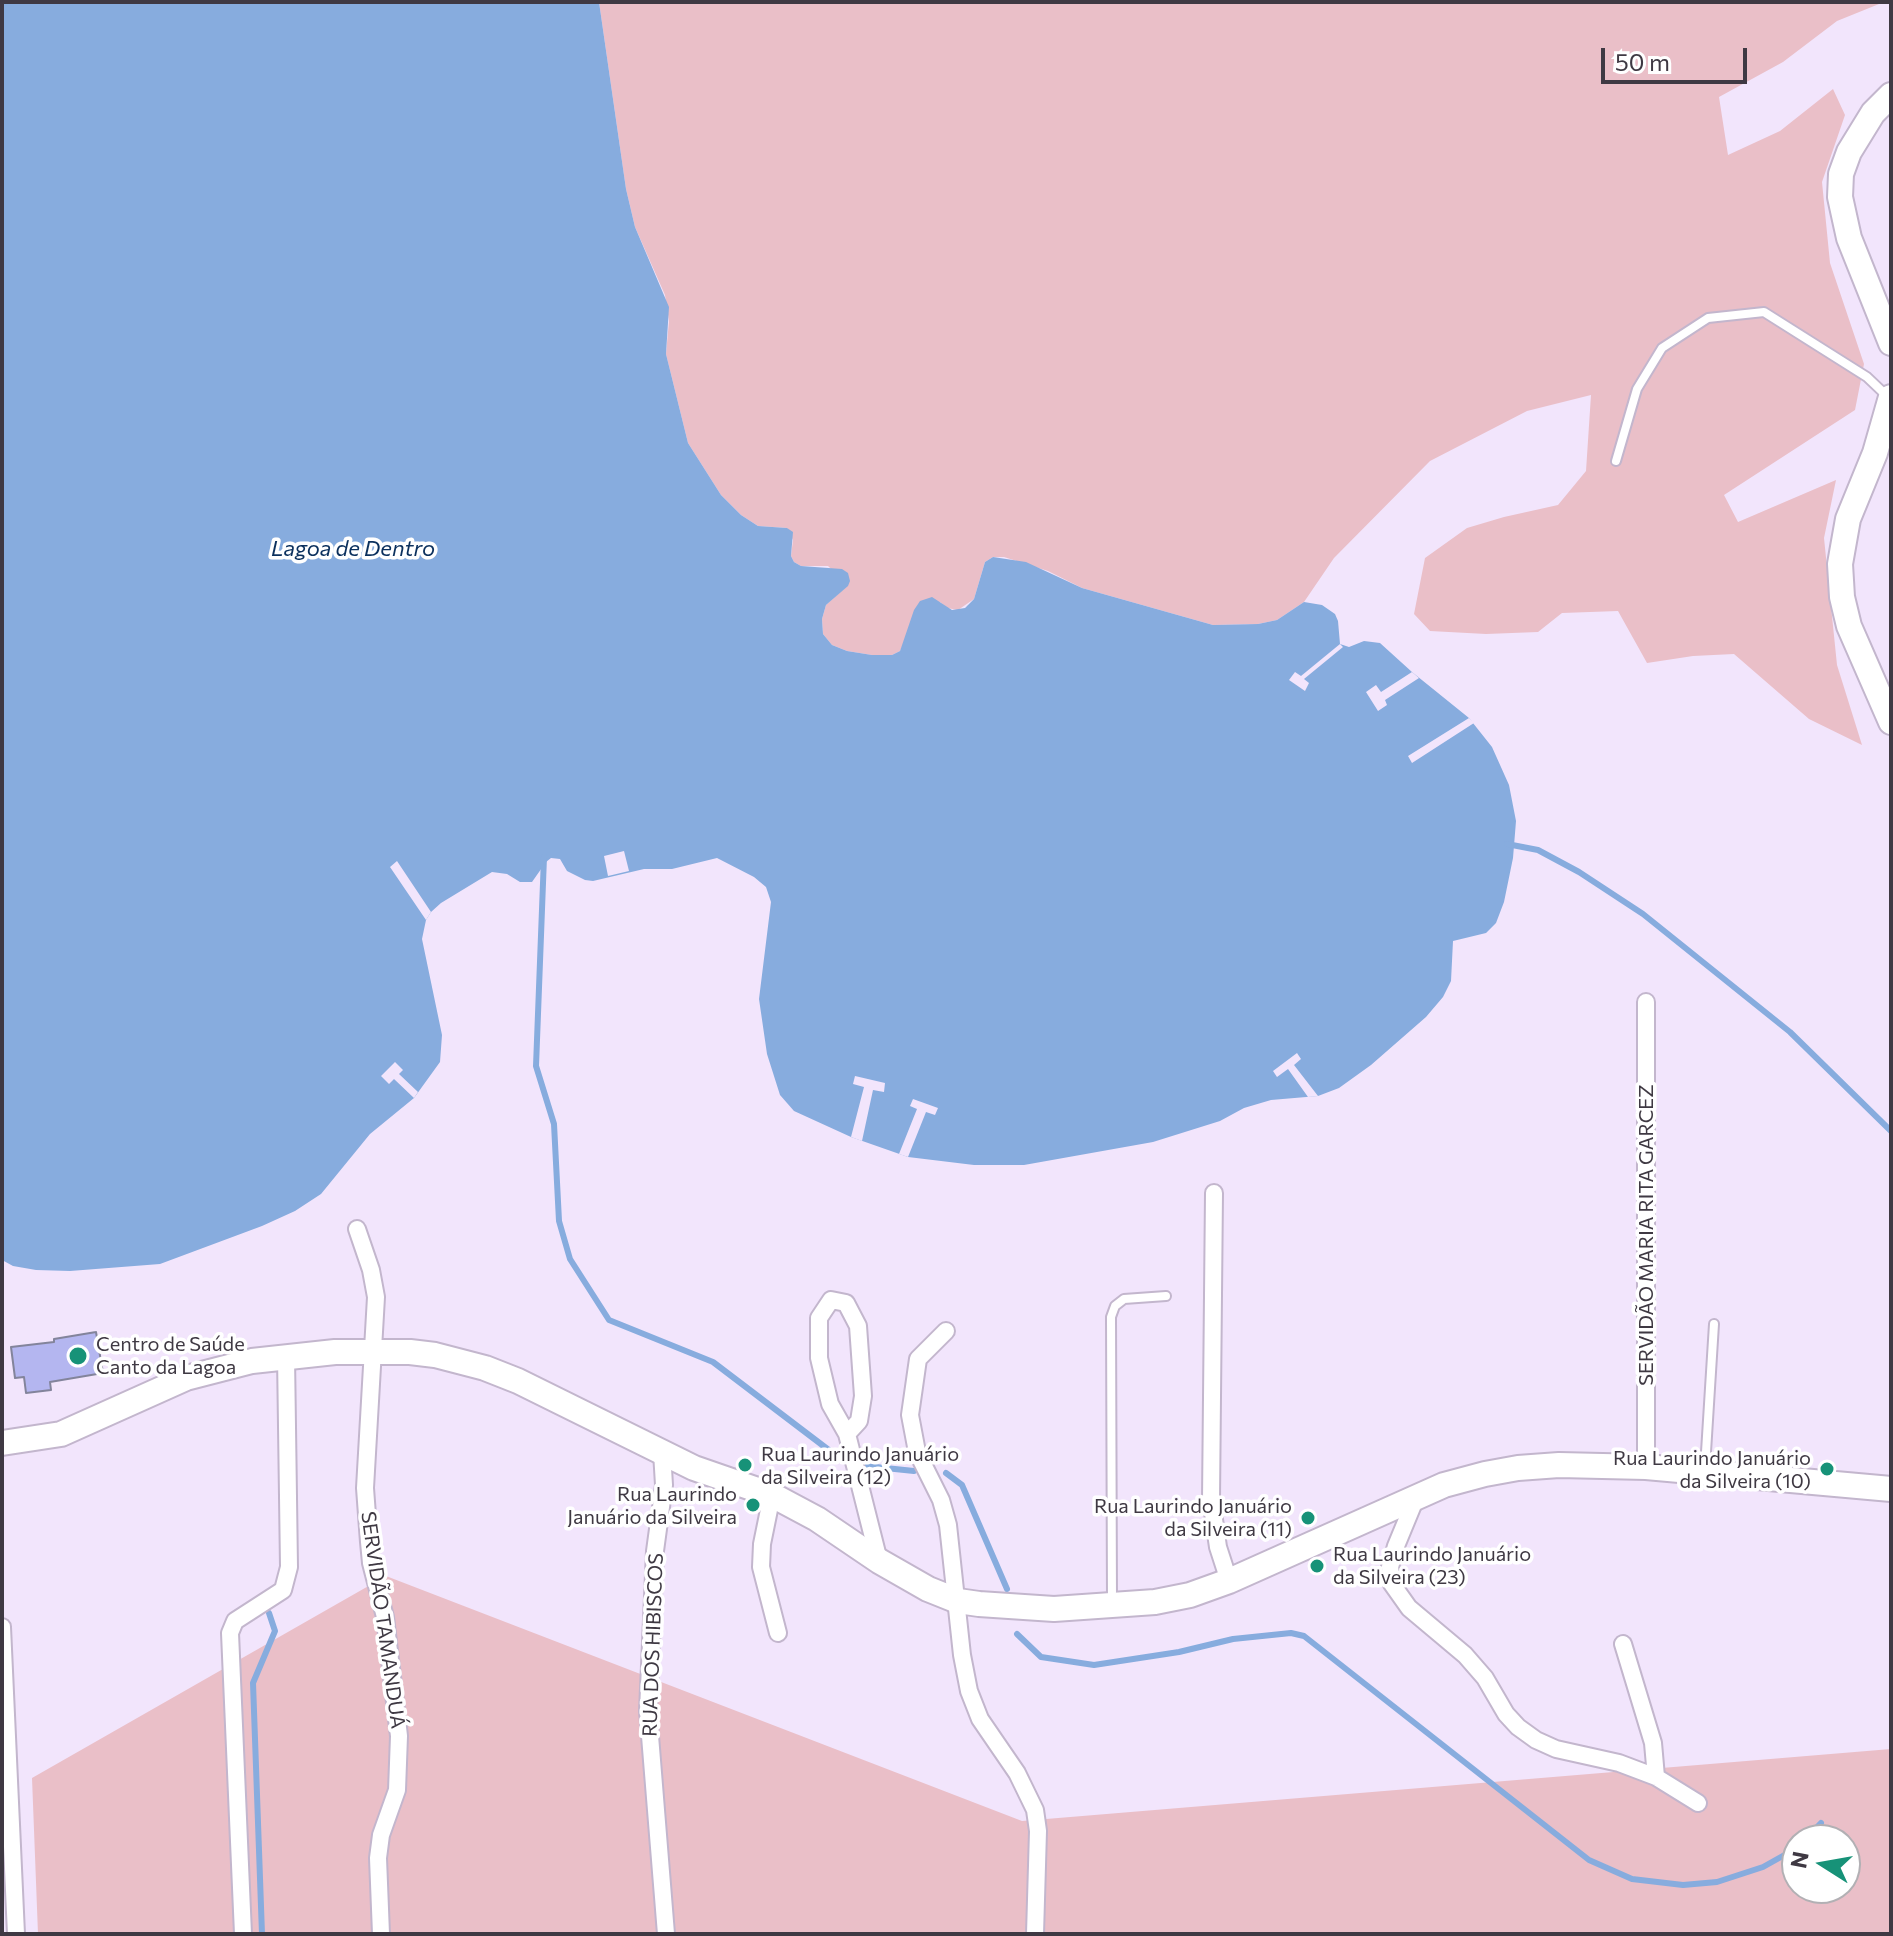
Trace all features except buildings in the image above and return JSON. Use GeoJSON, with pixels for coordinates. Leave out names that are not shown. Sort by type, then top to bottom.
{"type":"FeatureCollection","features":[{"type":"Feature","properties":{"kind":"main road"},"geometry":{"type":"LineString","coordinates":[[1891,95],[1867,122],[1849,152],[1841,174],[1840,197],[1849,238],[1891,343]]}},
{"type":"Feature","properties":{"kind":"main road"},"geometry":{"type":"LineString","coordinates":[[1891,399],[1875,453],[1848,519],[1840,564],[1842,597],[1849,626],[1891,722]]}},
{"type":"Feature","properties":{"kind":"main road"},"geometry":{"type":"LineString","coordinates":[[2,1443],[61,1434],[186,1378],[219,1368],[286,1356],[374,1351],[435,1355],[485,1368],[714,1476],[772,1495],[817,1519],[879,1561],[928,1589],[958,1601],[1008,1607],[1112,1606],[1190,1595],[1229,1581],[1444,1485],[1518,1468],[1559,1465],[1646,1467],[1891,1489]]}},
{"type":"Feature","properties":{"kind":"street","name":"SERVIDÃO MARIA RITA GARCEZ"},"geometry":{"type":"LineString","coordinates":[[1646,1002],[1646,1467]]}},
{"type":"Feature","properties":{"kind":"street"},"geometry":{"type":"LineString","coordinates":[[1214,1193],[1211,1499],[1218,1547],[1229,1581]]}},
{"type":"Feature","properties":{"kind":"street","name":"SERVIDÃO TAMANDUÁ"},"geometry":{"type":"LineString","coordinates":[[357,1229],[371,1270],[376,1297],[365,1488],[371,1563],[385,1617],[399,1736],[397,1790],[381,1835],[378,1858],[381,1934]]}},
{"type":"Feature","properties":{"kind":"street"},"geometry":{"type":"LineString","coordinates":[[847,1434],[859,1421],[863,1396],[858,1326],[846,1303],[831,1300],[819,1318],[819,1358],[830,1404],[847,1434],[879,1561]]}},
{"type":"Feature","properties":{"kind":"street"},"geometry":{"type":"LineString","coordinates":[[946,1331],[918,1359],[910,1415],[917,1452],[941,1500],[948,1525],[969,1691],[980,1719],[1017,1773],[1035,1810],[1038,1831],[1035,1934]]}},
{"type":"Feature","properties":{"kind":"street"},"geometry":{"type":"LineString","coordinates":[[243,1934],[230,1633],[235,1621],[283,1590],[289,1567],[286,1356]]}},
{"type":"Feature","properties":{"kind":"street","name":"RUA DOS HIBISCOS"},"geometry":{"type":"LineString","coordinates":[[662,1452],[664,1485],[655,1551],[648,1711],[666,1934]]}},
{"type":"Feature","properties":{"kind":"street"},"geometry":{"type":"LineString","coordinates":[[772,1495],[762,1544],[761,1567],[778,1633]]}},
{"type":"Feature","properties":{"kind":"street"},"geometry":{"type":"LineString","coordinates":[[1415,1500],[1390,1567],[1392,1584],[1409,1608],[1465,1655],[1485,1678],[1506,1714],[1518,1727],[1556,1749],[1619,1763],[1656,1777],[1698,1803]]}},
{"type":"Feature","properties":{"kind":"street"},"geometry":{"type":"LineString","coordinates":[[2,1627],[6,1824],[16,1934]]}},
{"type":"Feature","properties":{"kind":"street"},"geometry":{"type":"LineString","coordinates":[[1623,1644],[1653,1743],[1656,1777]]}},
{"type":"Feature","properties":{"kind":"lane"},"geometry":{"type":"LineString","coordinates":[[1616,461],[1637,389],[1662,348],[1708,318],[1764,312],[1867,377],[1891,399]]}},
{"type":"Feature","properties":{"kind":"lane"},"geometry":{"type":"LineString","coordinates":[[1112,1606],[1111,1317],[1115,1306],[1124,1299],[1166,1296]]}},
{"type":"Feature","properties":{"kind":"lane"},"geometry":{"type":"LineString","coordinates":[[1705,1473],[1714,1324]]}},
{"type":"Feature","properties":{"kind":"shaded area"},"geometry":{"type":"Polygon","coordinates":[[[599,2],[1884,2],[1837,21],[1783,62],[1719,97],[1728,155],[1780,131],[1833,89],[1845,115],[1822,182],[1830,263],[1864,364],[1855,410],[1724,495],[1738,522],[1836,480],[1824,538],[1837,665],[1862,745],[1809,719],[1734,654],[1647,663],[1618,611],[1562,613],[1538,632],[1486,634],[1430,631],[1414,614],[1425,558],[1467,528],[1558,505],[1586,471],[1591,395],[1527,411],[1430,461],[1334,558],[1304,602],[1277,620],[1258,624],[1213,625],[1082,588],[1048,571],[1004,557],[993,557],[985,562],[974,599],[958,610],[947,608],[940,602],[900,651],[892,655],[872,655],[832,645],[823,634],[822,619],[826,605],[848,585],[828,566],[801,566],[794,562],[791,556],[793,540],[787,528],[758,526],[741,515],[721,495],[688,443],[666,354],[669,321],[665,295],[635,227],[626,189],[599,2]]]}},
{"type":"Feature","properties":{"kind":"shaded area"},"geometry":{"type":"Polygon","coordinates":[[[386,1576],[1022,1821],[1891,1749],[1891,1934],[38,1934],[32,1778],[386,1576]]]}},
{"type":"Feature","properties":{"kind":"water","name":"Lagoa de Dentro"},"geometry":{"type":"Polygon","coordinates":[[[2,2],[599,2],[626,189],[635,227],[669,307],[666,354],[688,443],[721,495],[741,515],[758,526],[787,528],[793,532],[791,556],[794,562],[801,566],[842,569],[848,573],[848,586],[826,605],[822,619],[823,634],[832,645],[872,655],[892,655],[900,651],[920,601],[932,597],[952,610],[965,608],[974,599],[985,562],[993,557],[1026,562],[1082,588],[1213,625],[1258,624],[1277,620],[1304,602],[1322,605],[1335,614],[1340,644],[1349,647],[1364,641],[1380,643],[1469,718],[1492,747],[1509,785],[1516,821],[1513,858],[1504,902],[1496,923],[1486,933],[1453,941],[1451,981],[1443,997],[1426,1017],[1371,1065],[1339,1088],[1318,1096],[1271,1100],[1244,1108],[1220,1121],[1153,1142],[1024,1165],[974,1165],[908,1157],[851,1137],[794,1111],[780,1095],[767,1054],[759,999],[771,902],[766,887],[754,877],[717,858],[672,869],[644,869],[593,881],[567,871],[560,859],[551,858],[532,882],[520,882],[507,874],[492,872],[431,912],[422,939],[442,1035],[440,1062],[414,1098],[370,1134],[321,1194],[295,1211],[262,1226],[160,1264],[70,1271],[36,1270],[13,1266],[2,1260],[2,2]]]}},
{"type":"Feature","properties":{"kind":"pier"},"geometry":{"type":"Polygon","coordinates":[[[1340,644],[1343,647],[1304,679],[1309,683],[1305,691],[1289,680],[1295,672],[1301,676],[1340,644]]]}},
{"type":"Feature","properties":{"kind":"pier"},"geometry":{"type":"Polygon","coordinates":[[[1412,672],[1419,678],[1385,700],[1387,705],[1378,711],[1366,692],[1376,685],[1381,692],[1412,672]]]}},
{"type":"Feature","properties":{"kind":"pier"},"geometry":{"type":"Polygon","coordinates":[[[1469,718],[1474,723],[1412,763],[1408,756],[1469,718]]]}},
{"type":"Feature","properties":{"kind":"pier"},"geometry":{"type":"Polygon","coordinates":[[[624,851],[629,871],[608,876],[604,856],[624,851]]]}},
{"type":"Feature","properties":{"kind":"pier"},"geometry":{"type":"Polygon","coordinates":[[[397,861],[431,912],[426,920],[390,867],[397,861]]]}},
{"type":"Feature","properties":{"kind":"pier"},"geometry":{"type":"Polygon","coordinates":[[[1297,1053],[1301,1059],[1294,1065],[1318,1096],[1308,1097],[1288,1069],[1277,1077],[1273,1071],[1297,1053]]]}},
{"type":"Feature","properties":{"kind":"pier"},"geometry":{"type":"Polygon","coordinates":[[[395,1062],[403,1070],[399,1074],[418,1092],[414,1098],[394,1079],[389,1084],[381,1076],[395,1062]]]}},
{"type":"Feature","properties":{"kind":"pier"},"geometry":{"type":"Polygon","coordinates":[[[855,1076],[885,1083],[884,1092],[873,1090],[862,1141],[851,1137],[864,1087],[853,1084],[855,1076]]]}},
{"type":"Feature","properties":{"kind":"pier"},"geometry":{"type":"Polygon","coordinates":[[[913,1099],[938,1108],[935,1115],[926,1112],[908,1157],[899,1154],[917,1109],[910,1106],[913,1099]]]}},
{"type":"Feature","properties":{"kind":"waterway"},"geometry":{"type":"LineString","coordinates":[[1507,844],[1538,850],[1579,872],[1643,914],[1790,1032],[1891,1131]]}},
{"type":"Feature","properties":{"kind":"waterway"},"geometry":{"type":"LineString","coordinates":[[544,857],[536,1066],[554,1124],[559,1221],[570,1259],[609,1320],[713,1362],[838,1457]]}},
{"type":"Feature","properties":{"kind":"waterway"},"geometry":{"type":"LineString","coordinates":[[866,1466],[914,1471]]}},
{"type":"Feature","properties":{"kind":"waterway"},"geometry":{"type":"LineString","coordinates":[[946,1473],[962,1485],[1007,1589]]}},
{"type":"Feature","properties":{"kind":"waterway"},"geometry":{"type":"LineString","coordinates":[[262,1934],[253,1683],[275,1631],[269,1613]]}},
{"type":"Feature","properties":{"kind":"waterway"},"geometry":{"type":"LineString","coordinates":[[1017,1634],[1041,1657],[1094,1665],[1179,1652],[1233,1639],[1291,1633],[1304,1636],[1589,1860],[1632,1879],[1683,1885],[1717,1882],[1763,1867],[1781,1857]]}},
{"type":"Feature","properties":{"kind":"place","name":"Centro de Saúde Canto da Lagoa"},"geometry":{"type":"Point","coordinates":[78,1356]}},
{"type":"Feature","properties":{"kind":"place","name":"Rua Laurindo Januário da Silveira (12)"},"geometry":{"type":"Point","coordinates":[745,1465]}},
{"type":"Feature","properties":{"kind":"place","name":"Rua Laurindo Januário da Silveira (10)"},"geometry":{"type":"Point","coordinates":[1827,1469]}},
{"type":"Feature","properties":{"kind":"place","name":"Rua Laurindo Januário da Silveira"},"geometry":{"type":"Point","coordinates":[753,1505]}},
{"type":"Feature","properties":{"kind":"place","name":"Rua Laurindo Januário da Silveira (11)"},"geometry":{"type":"Point","coordinates":[1308,1518]}},
{"type":"Feature","properties":{"kind":"place","name":"Rua Laurindo Januário da Silveira (23)"},"geometry":{"type":"Point","coordinates":[1317,1566]}}]}
